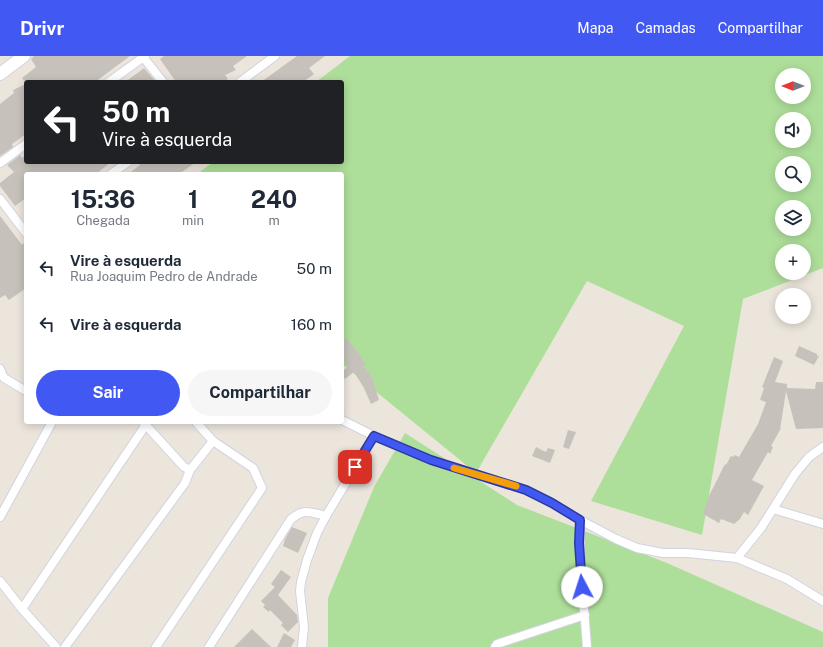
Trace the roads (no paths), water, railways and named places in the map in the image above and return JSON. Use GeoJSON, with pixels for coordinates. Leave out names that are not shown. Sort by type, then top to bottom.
{"type":"FeatureCollection","features":[{"type":"Feature","properties":{"kind":"main road"},"geometry":{"type":"LineString","coordinates":[[0,74],[24,56]]}},
{"type":"Feature","properties":{"kind":"street"},"geometry":{"type":"LineString","coordinates":[[243,80],[275,56]]}},
{"type":"Feature","properties":{"kind":"street"},"geometry":{"type":"LineString","coordinates":[[112,80],[144,57],[161,80]]}},
{"type":"Feature","properties":{"kind":"street"},"geometry":{"type":"LineString","coordinates":[[0,163],[24,145]]}},
{"type":"Feature","properties":{"kind":"street"},"geometry":{"type":"LineString","coordinates":[[115,172],[125,164]]}},
{"type":"Feature","properties":{"kind":"street"},"geometry":{"type":"LineString","coordinates":[[0,199],[24,230]]}},
{"type":"Feature","properties":{"kind":"street"},"geometry":{"type":"LineString","coordinates":[[0,369],[2,380],[24,390]]}},
{"type":"Feature","properties":{"kind":"street"},"geometry":{"type":"LineString","coordinates":[[344,421],[374,436],[431,460],[526,490],[616,539],[637,548],[663,553],[688,553],[738,558],[787,579],[823,601]]}},
{"type":"Feature","properties":{"kind":"street"},"geometry":{"type":"LineString","coordinates":[[0,517],[51,424]]}},
{"type":"Feature","properties":{"kind":"street"},"geometry":{"type":"LineString","coordinates":[[22,609],[144,424],[184,467],[190,470]]}},
{"type":"Feature","properties":{"kind":"street"},"geometry":{"type":"LineString","coordinates":[[156,647],[262,488],[253,468],[213,442],[198,424]]}},
{"type":"Feature","properties":{"kind":"street"},"geometry":{"type":"LineString","coordinates":[[302,647],[304,627],[300,582],[317,533],[374,436]]}},
{"type":"Feature","properties":{"kind":"street"},"geometry":{"type":"LineString","coordinates":[[65,647],[185,483],[190,470],[213,442]]}},
{"type":"Feature","properties":{"kind":"street"},"geometry":{"type":"LineString","coordinates":[[738,558],[761,528],[795,474],[809,457],[823,447]]}},
{"type":"Feature","properties":{"kind":"street"},"geometry":{"type":"LineString","coordinates":[[773,509],[823,524]]}},
{"type":"Feature","properties":{"kind":"street"},"geometry":{"type":"LineString","coordinates":[[209,647],[291,519],[304,511],[326,516]]}},
{"type":"Feature","properties":{"kind":"street"},"geometry":{"type":"LineString","coordinates":[[580,520],[580,559],[587,647]]}},
{"type":"Feature","properties":{"kind":"street"},"geometry":{"type":"LineString","coordinates":[[0,581],[22,609],[56,647]]}},
{"type":"Feature","properties":{"kind":"street"},"geometry":{"type":"LineString","coordinates":[[495,647],[497,644],[585,615]]}}]}
